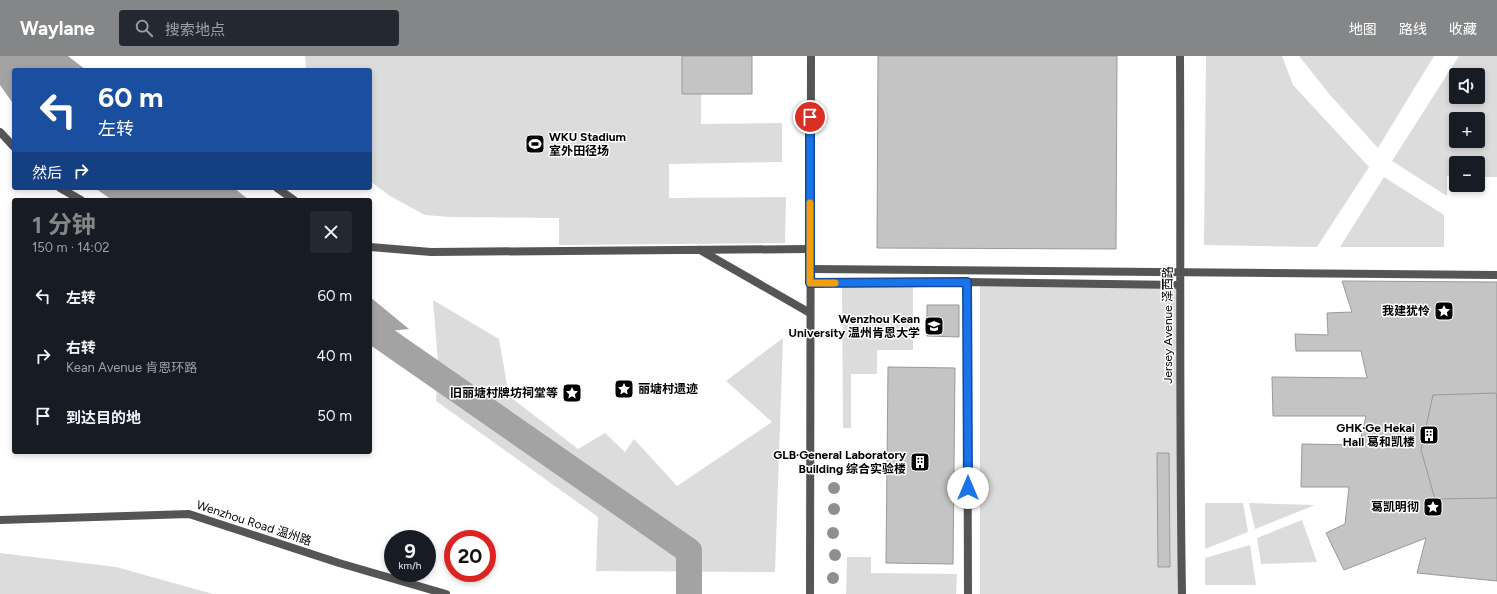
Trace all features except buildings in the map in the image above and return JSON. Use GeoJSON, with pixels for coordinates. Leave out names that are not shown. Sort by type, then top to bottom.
{"type":"FeatureCollection","features":[{"type":"Feature","properties":{"kind":"street"},"geometry":{"type":"LineString","coordinates":[[810,594],[811,56]]}},
{"type":"Feature","properties":{"kind":"street","name":"Jersey Avenue 泽西路"},"geometry":{"type":"LineString","coordinates":[[1180,56],[1180,428],[1182,594]]}},
{"type":"Feature","properties":{"kind":"street"},"geometry":{"type":"LineString","coordinates":[[0,132],[12,145]]}},
{"type":"Feature","properties":{"kind":"street"},"geometry":{"type":"LineString","coordinates":[[64,190],[78,198]]}},
{"type":"Feature","properties":{"kind":"street"},"geometry":{"type":"LineString","coordinates":[[280,190],[291,198]]}},
{"type":"Feature","properties":{"kind":"street"},"geometry":{"type":"LineString","coordinates":[[372,247],[431,252],[810,249]]}},
{"type":"Feature","properties":{"kind":"street"},"geometry":{"type":"LineString","coordinates":[[699,250],[810,313]]}},
{"type":"Feature","properties":{"kind":"street"},"geometry":{"type":"LineString","coordinates":[[810,269],[1497,275]]}},
{"type":"Feature","properties":{"kind":"street"},"geometry":{"type":"LineString","coordinates":[[810,283],[967,282],[1180,285]]}},
{"type":"Feature","properties":{"kind":"street"},"geometry":{"type":"LineString","coordinates":[[967,282],[968,594]]}},
{"type":"Feature","properties":{"kind":"street","name":"Wenzhou Road 温州路"},"geometry":{"type":"LineString","coordinates":[[0,520],[189,514],[339,563],[446,594]]}},
{"type":"Feature","properties":{"kind":"shaded area"},"geometry":{"type":"Polygon","coordinates":[[[0,56],[68,56],[83,68],[12,68],[12,102],[0,85],[0,56]]]}},
{"type":"Feature","properties":{"kind":"shaded area","name":"WKU Stadium 室外田径场"},"geometry":{"type":"Polygon","coordinates":[[[305,56],[682,56],[701,94],[701,124],[782,123],[782,162],[669,164],[669,198],[786,197],[785,243],[559,245],[559,218],[450,217],[425,215],[390,196],[372,182],[372,68],[306,68],[305,56]]]}},
{"type":"Feature","properties":{"kind":"shaded area"},"geometry":{"type":"Polygon","coordinates":[[[1206,56],[1282,56],[1293,85],[1369,167],[1317,247],[1204,245],[1206,56]]]}},
{"type":"Feature","properties":{"kind":"shaded area"},"geometry":{"type":"Polygon","coordinates":[[[1299,56],[1434,56],[1378,148],[1330,95],[1299,56]]]}},
{"type":"Feature","properties":{"kind":"shaded area"},"geometry":{"type":"Polygon","coordinates":[[[1459,56],[1497,56],[1497,177],[1485,177],[1485,156],[1449,156],[1447,196],[1392,161],[1449,72],[1449,104],[1485,104],[1485,68],[1451,68],[1459,56]]]}},
{"type":"Feature","properties":{"kind":"shaded area"},"geometry":{"type":"Polygon","coordinates":[[[1384,177],[1444,215],[1444,247],[1340,247],[1384,177]]]}},
{"type":"Feature","properties":{"kind":"shaded area"},"geometry":{"type":"Polygon","coordinates":[[[98,190],[236,190],[246,198],[109,198],[98,190]]]}},
{"type":"Feature","properties":{"kind":"shaded area"},"geometry":{"type":"Polygon","coordinates":[[[842,285],[913,285],[913,350],[877,350],[877,374],[851,374],[851,428],[843,428],[842,285]]]}},
{"type":"Feature","properties":{"kind":"shaded area"},"geometry":{"type":"Polygon","coordinates":[[[980,285],[1180,285],[1181,594],[980,594],[980,285]]]}},
{"type":"Feature","properties":{"kind":"shaded area"},"geometry":{"type":"Polygon","coordinates":[[[372,299],[409,329],[372,333],[372,299]]]}},
{"type":"Feature","properties":{"kind":"shaded area"},"geometry":{"type":"Polygon","coordinates":[[[433,300],[499,339],[509,396],[578,449],[605,433],[625,452],[634,439],[677,486],[772,422],[726,381],[783,338],[775,572],[596,571],[598,517],[436,401],[438,362],[433,300]]]}},
{"type":"Feature","properties":{"kind":"shaded area"},"geometry":{"type":"Polygon","coordinates":[[[1205,503],[1243,503],[1248,532],[1205,549],[1205,503]]]}},
{"type":"Feature","properties":{"kind":"shaded area"},"geometry":{"type":"Polygon","coordinates":[[[1249,503],[1315,505],[1255,529],[1249,503]]]}},
{"type":"Feature","properties":{"kind":"shaded area"},"geometry":{"type":"Polygon","coordinates":[[[1302,520],[1317,562],[1261,564],[1257,538],[1302,520]]]}},
{"type":"Feature","properties":{"kind":"shaded area"},"geometry":{"type":"Polygon","coordinates":[[[1250,545],[1256,585],[1205,585],[1205,558],[1250,545]]]}},
{"type":"Feature","properties":{"kind":"shaded area"},"geometry":{"type":"Polygon","coordinates":[[[0,553],[116,567],[213,594],[0,594],[0,553]]]}},
{"type":"Feature","properties":{"kind":"shaded area"},"geometry":{"type":"Polygon","coordinates":[[[847,557],[871,557],[871,573],[957,574],[956,594],[846,594],[847,557]]]}},
{"type":"Feature","properties":{"kind":"waterway"},"geometry":{"type":"LineString","coordinates":[[372,330],[689,551],[689,594]]}},
{"type":"Feature","properties":{"kind":"slow traffic"},"geometry":{"type":"LineString","coordinates":[[810,203],[810,283],[835,283]]}},
{"type":"Feature","properties":{"kind":"place","name":"WKU Stadium 室外田径场"},"geometry":{"type":"Point","coordinates":[535,144]}},
{"type":"Feature","properties":{"kind":"place","name":"我建犹怜"},"geometry":{"type":"Point","coordinates":[1444,311]}},
{"type":"Feature","properties":{"kind":"place","name":"Wenzhou Kean University 温州肯恩大学"},"geometry":{"type":"Point","coordinates":[934,326]}},
{"type":"Feature","properties":{"kind":"place","name":"丽塘村遗迹"},"geometry":{"type":"Point","coordinates":[624,389]}},
{"type":"Feature","properties":{"kind":"place","name":"旧丽塘村牌坊祠堂等"},"geometry":{"type":"Point","coordinates":[572,393]}},
{"type":"Feature","properties":{"kind":"place","name":"GHK·Ge Hekai Hall 葛和凯楼"},"geometry":{"type":"Point","coordinates":[1429,435]}},
{"type":"Feature","properties":{"kind":"place","name":"GLB·General Laboratory Building 综合实验楼"},"geometry":{"type":"Point","coordinates":[920,462]}},
{"type":"Feature","properties":{"kind":"place","name":"葛凯明彻"},"geometry":{"type":"Point","coordinates":[1433,507]}},
{"type":"Feature","properties":{"kind":"route"},"geometry":{"type":"LineString","coordinates":[[810,117],[810,283],[967,282],[968,488]]}}]}
